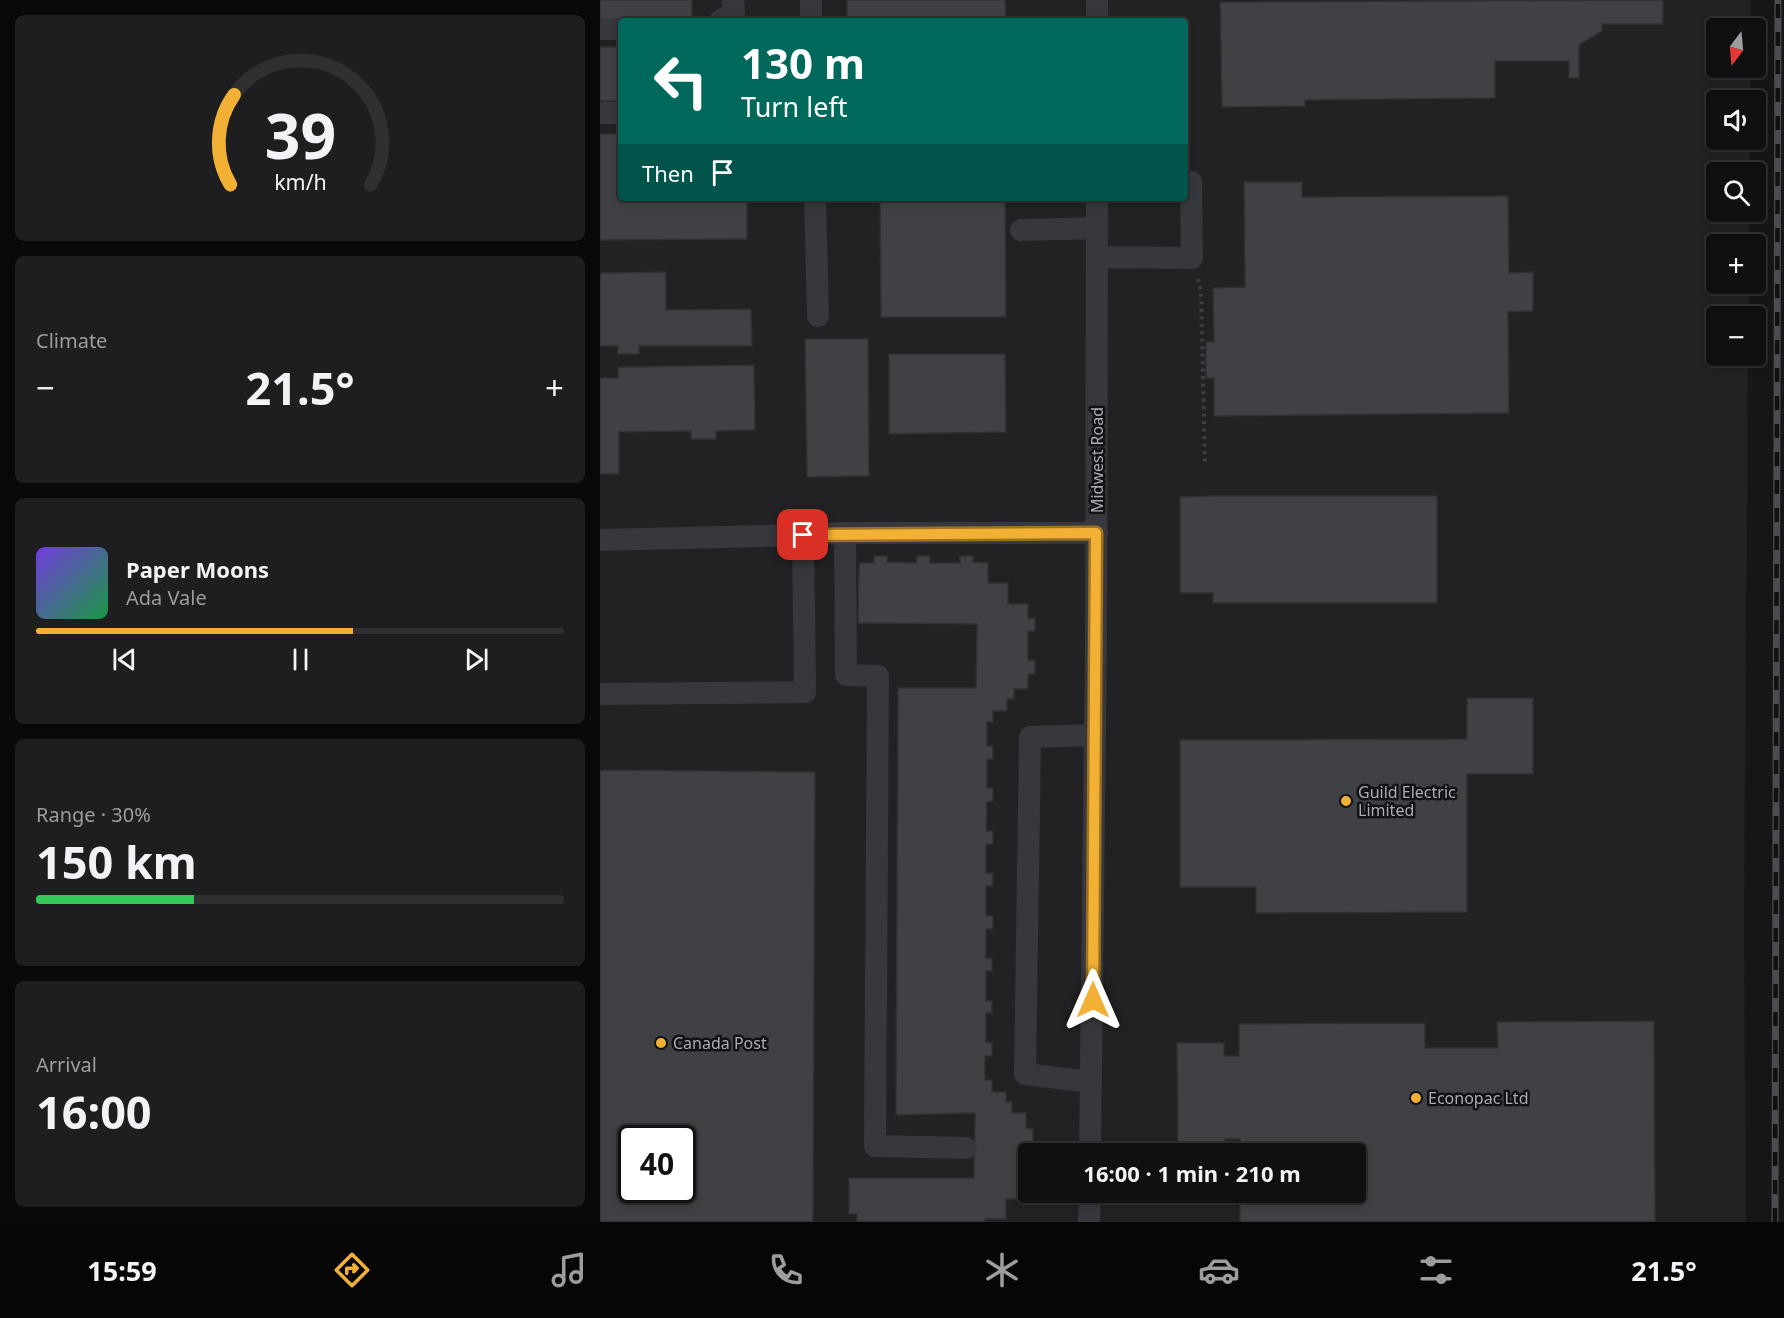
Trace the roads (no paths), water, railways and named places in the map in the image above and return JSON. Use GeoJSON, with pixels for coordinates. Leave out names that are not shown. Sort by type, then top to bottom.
{"type":"FeatureCollection","features":[{"type":"Feature","properties":{"kind":"street"},"geometry":{"type":"LineString","coordinates":[[725,18],[734,12],[734,0]]}},
{"type":"Feature","properties":{"kind":"street"},"geometry":{"type":"LineString","coordinates":[[811,0],[811,18]]}},
{"type":"Feature","properties":{"kind":"street"},"geometry":{"type":"LineString","coordinates":[[1097,0],[1097,18]]}},
{"type":"Feature","properties":{"kind":"street"},"geometry":{"type":"LineString","coordinates":[[600,29],[618,29]]}},
{"type":"Feature","properties":{"kind":"street"},"geometry":{"type":"LineString","coordinates":[[600,113],[618,113]]}},
{"type":"Feature","properties":{"kind":"street"},"geometry":{"type":"LineString","coordinates":[[1098,257],[1192,258],[1191,182]]}},
{"type":"Feature","properties":{"kind":"street"},"geometry":{"type":"LineString","coordinates":[[815,201],[818,316]]}},
{"type":"Feature","properties":{"kind":"street","name":"Midwest Road"},"geometry":{"type":"LineString","coordinates":[[1090,1143],[1095,735],[1097,201]]}},
{"type":"Feature","properties":{"kind":"street"},"geometry":{"type":"LineString","coordinates":[[1021,230],[1097,228]]}},
{"type":"Feature","properties":{"kind":"street"},"geometry":{"type":"LineString","coordinates":[[600,540],[845,533],[1096,533]]}},
{"type":"Feature","properties":{"kind":"street"},"geometry":{"type":"LineString","coordinates":[[845,533],[846,675],[878,676],[875,1146],[966,1148]]}},
{"type":"Feature","properties":{"kind":"street"},"geometry":{"type":"LineString","coordinates":[[600,694],[805,692],[803,535]]}},
{"type":"Feature","properties":{"kind":"street"},"geometry":{"type":"LineString","coordinates":[[1091,1082],[1025,1074],[1030,737],[1095,735]]}},
{"type":"Feature","properties":{"kind":"street"},"geometry":{"type":"LineString","coordinates":[[1089,1203],[1089,1222]]}},
{"type":"Feature","properties":{"kind":"railway"},"geometry":{"type":"LineString","coordinates":[[1775,1222],[1778,0]]}},
{"type":"Feature","properties":{"kind":"place","name":"Guild Electric Limited"},"geometry":{"type":"Point","coordinates":[1346,801]}},
{"type":"Feature","properties":{"kind":"place","name":"Canada Post"},"geometry":{"type":"Point","coordinates":[661,1043]}},
{"type":"Feature","properties":{"kind":"place","name":"Econopac Ltd"},"geometry":{"type":"Point","coordinates":[1416,1098]}}]}
